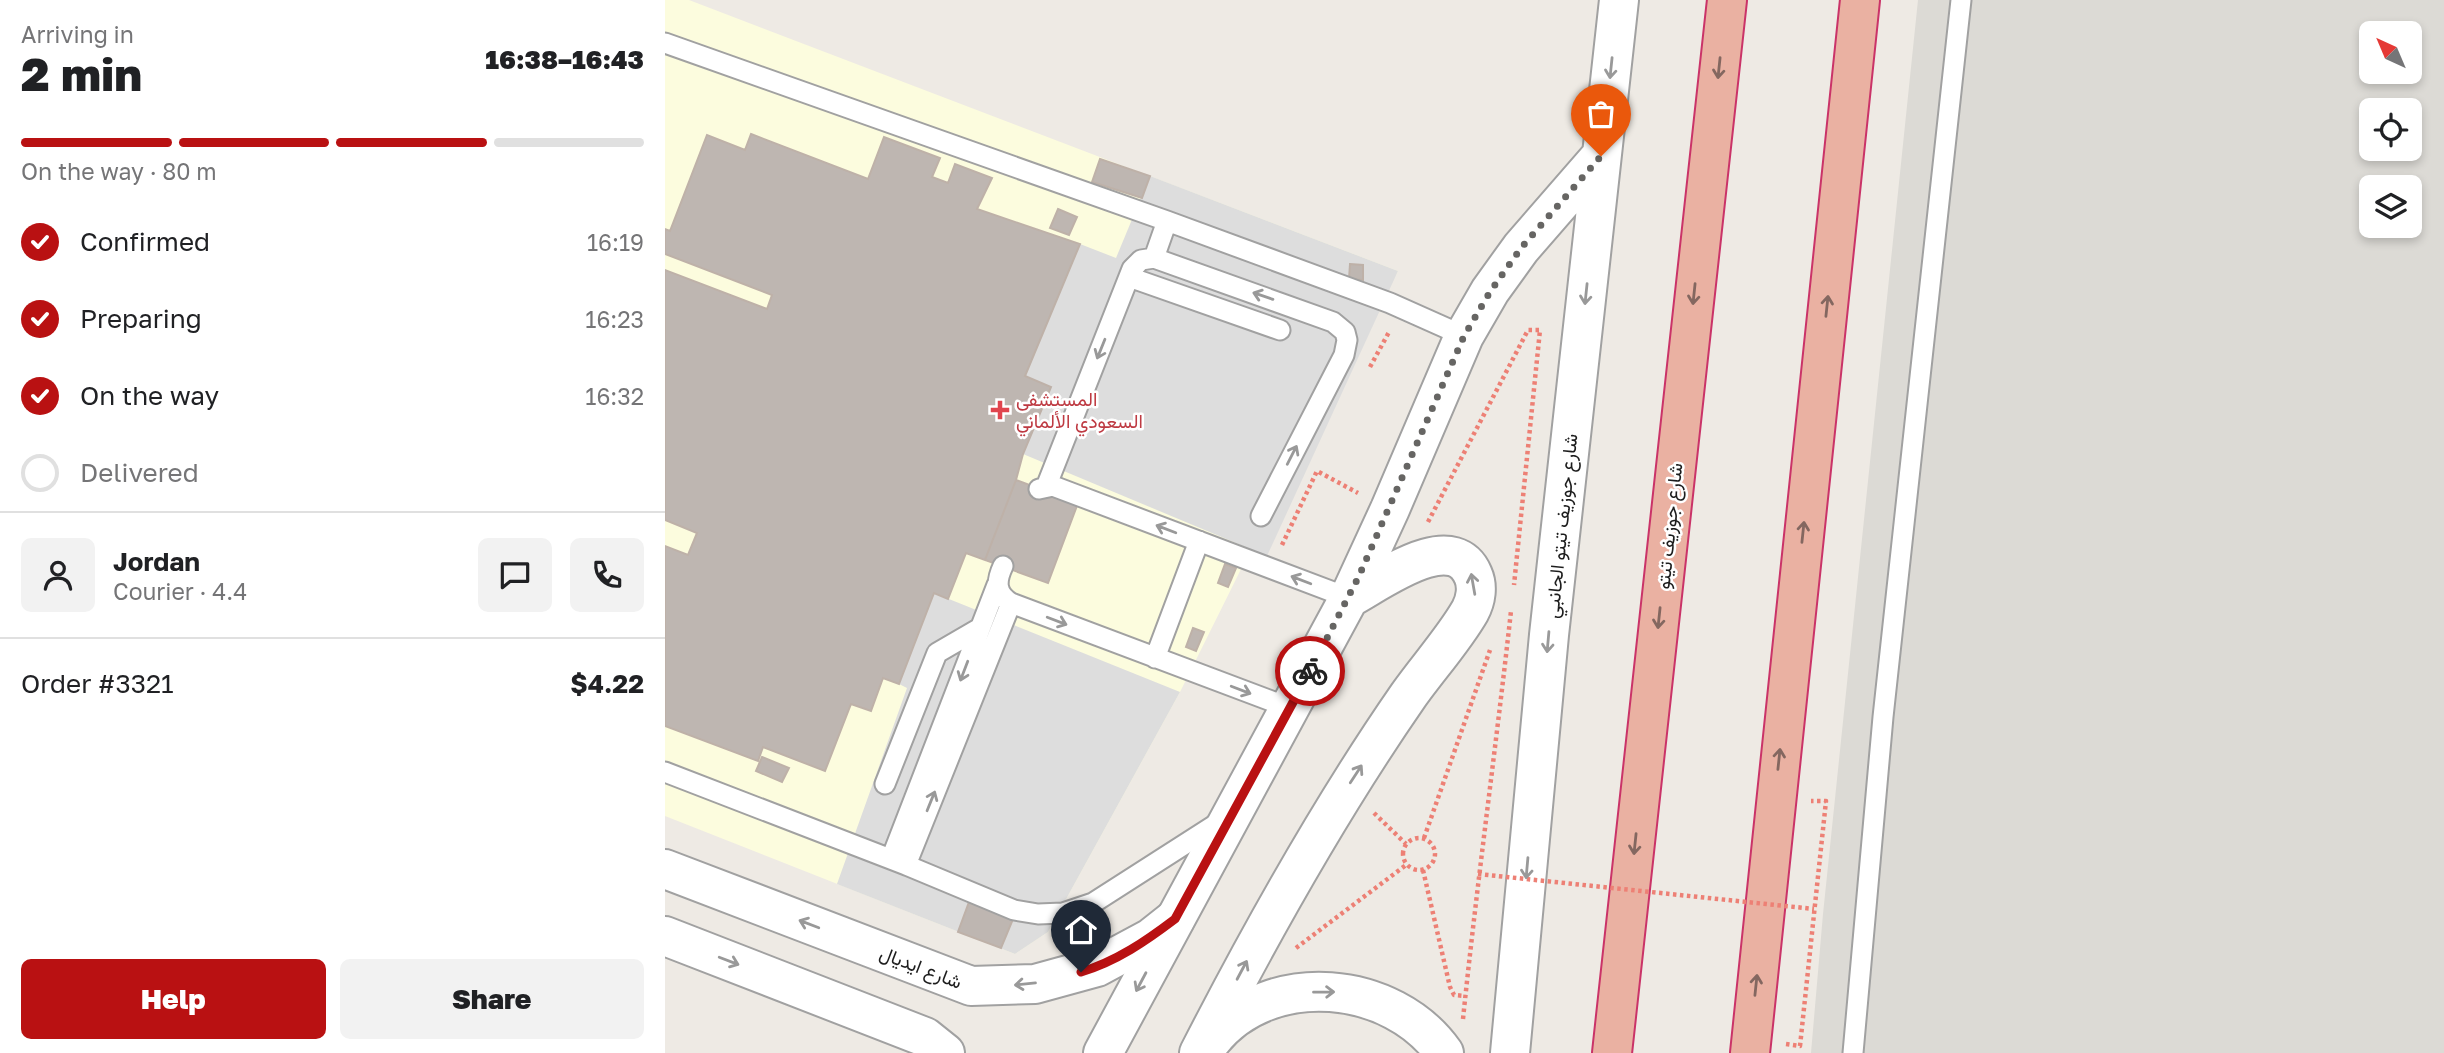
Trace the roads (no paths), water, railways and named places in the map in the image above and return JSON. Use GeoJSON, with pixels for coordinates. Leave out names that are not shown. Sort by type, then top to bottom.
{"type":"FeatureCollection","features":[{"type":"Feature","properties":{"kind":"highway","name":"شارع جوزيف تيتو"},"geometry":{"type":"LineString","coordinates":[[1612,1053],[1727,0]]}},
{"type":"Feature","properties":{"kind":"highway"},"geometry":{"type":"LineString","coordinates":[[1750,1053],[1860,0]]}},
{"type":"Feature","properties":{"kind":"street","name":"شارع جوزيف تيتو الجانبي"},"geometry":{"type":"LineString","coordinates":[[1510,1053],[1549,635],[1619,0]]}},
{"type":"Feature","properties":{"kind":"street"},"geometry":{"type":"LineString","coordinates":[[1103,1053],[1349,598],[1464,336],[1521,248],[1601,156]]}},
{"type":"Feature","properties":{"kind":"street"},"geometry":{"type":"LineString","coordinates":[[1201,1053],[1243,968],[1295,875],[1394,718],[1471,610],[1477,592],[1473,574],[1461,560],[1444,554],[1425,557],[1349,598]]}},
{"type":"Feature","properties":{"kind":"street","name":"شارع ايديال"},"geometry":{"type":"LineString","coordinates":[[665,869],[971,986],[1035,984],[1097,967],[1151,938],[1175,919]]}},
{"type":"Feature","properties":{"kind":"street"},"geometry":{"type":"LineString","coordinates":[[665,936],[925,1037],[945,1053]]}},
{"type":"Feature","properties":{"kind":"street"},"geometry":{"type":"LineString","coordinates":[[1201,1053],[1220,1031],[1252,1009],[1289,995],[1329,991],[1368,998],[1403,1014],[1434,1039],[1453,1038]]}},
{"type":"Feature","properties":{"kind":"lane"},"geometry":{"type":"LineString","coordinates":[[1853,1053],[1883,717],[1961,0]]}},
{"type":"Feature","properties":{"kind":"lane"},"geometry":{"type":"LineString","coordinates":[[665,43],[1167,221],[1390,303],[1464,336]]}},
{"type":"Feature","properties":{"kind":"lane"},"geometry":{"type":"LineString","coordinates":[[1154,258],[1167,221]]}},
{"type":"Feature","properties":{"kind":"lane"},"geometry":{"type":"LineString","coordinates":[[1261,516],[1344,355],[1347,340],[1345,332],[1333,322],[1289,305],[1154,258],[1147,258],[1136,264],[1129,277],[1043,488],[1053,486],[1349,598]]}},
{"type":"Feature","properties":{"kind":"lane"},"geometry":{"type":"LineString","coordinates":[[1129,277],[1280,330]]}},
{"type":"Feature","properties":{"kind":"lane"},"geometry":{"type":"LineString","coordinates":[[1155,658],[1199,541]]}},
{"type":"Feature","properties":{"kind":"lane"},"geometry":{"type":"LineString","coordinates":[[899,862],[1000,575],[999,592],[1011,603],[1290,708]]}},
{"type":"Feature","properties":{"kind":"lane"},"geometry":{"type":"LineString","coordinates":[[899,862],[1011,603]]}},
{"type":"Feature","properties":{"kind":"lane"},"geometry":{"type":"LineString","coordinates":[[885,784],[937,653],[980,628]]}},
{"type":"Feature","properties":{"kind":"lane"},"geometry":{"type":"LineString","coordinates":[[665,772],[899,862],[1014,910],[1038,914],[1063,913],[1093,903],[1234,813]]}},
{"type":"Feature","properties":{"kind":"place","name":"المستشفى السعودي الألماني"},"geometry":{"type":"Point","coordinates":[1000,410]}}]}
